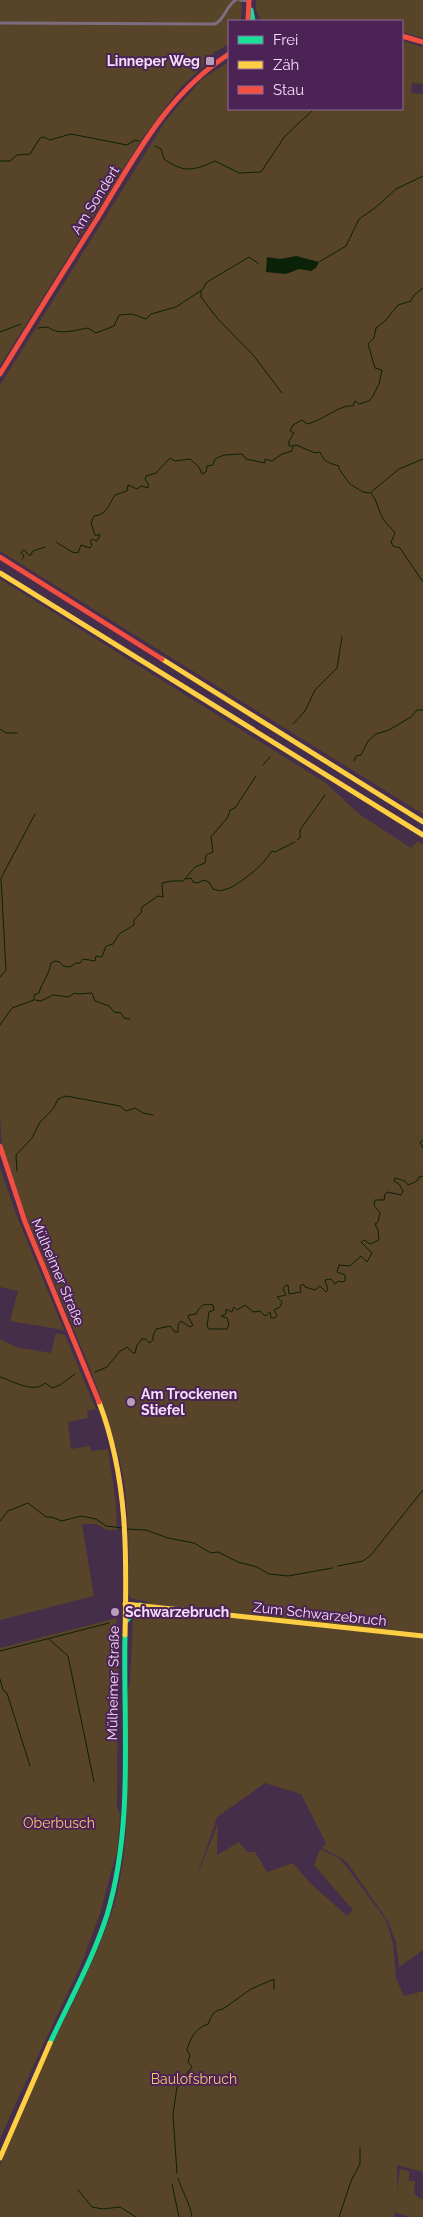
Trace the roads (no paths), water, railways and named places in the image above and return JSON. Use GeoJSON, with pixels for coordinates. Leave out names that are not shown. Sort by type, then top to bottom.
{"type":"FeatureCollection","features":[{"type":"Feature","properties":{"kind":"main road"},"geometry":{"type":"LineString","coordinates":[[248,20],[249,0]]}},
{"type":"Feature","properties":{"kind":"main road"},"geometry":{"type":"LineString","coordinates":[[249,0],[253,20]]}},
{"type":"Feature","properties":{"kind":"main road"},"geometry":{"type":"LineString","coordinates":[[403,36],[423,42]]}},
{"type":"Feature","properties":{"kind":"main road","name":"Am Sondert"},"geometry":{"type":"LineString","coordinates":[[0,374],[151,131],[170,105],[204,70],[228,55]]}},
{"type":"Feature","properties":{"kind":"main road"},"geometry":{"type":"LineString","coordinates":[[0,557],[423,822]]}},
{"type":"Feature","properties":{"kind":"main road"},"geometry":{"type":"LineString","coordinates":[[0,573],[423,835]]}},
{"type":"Feature","properties":{"kind":"main road","name":"Mülheimer Straße"},"geometry":{"type":"LineString","coordinates":[[0,1146],[24,1219],[81,1357],[113,1444],[121,1490],[125,1541],[123,1812],[120,1853],[113,1890],[94,1947],[24,2098],[0,2158]]}},
{"type":"Feature","properties":{"kind":"main road","name":"Zum Schwarzebruch"},"geometry":{"type":"LineString","coordinates":[[125,1604],[423,1636]]}},
{"type":"Feature","properties":{"kind":"main road"},"geometry":{"type":"LineString","coordinates":[[125,1623],[130,1614],[140,1605]]}},
{"type":"Feature","properties":{"kind":"street"},"geometry":{"type":"LineString","coordinates":[[0,23],[215,24],[220,22],[232,2],[249,0]]}},
{"type":"Feature","properties":{"kind":"waterway"},"geometry":{"type":"LineString","coordinates":[[155,146],[161,149],[164,159],[177,167],[189,169],[201,167],[215,161],[239,173],[261,172],[285,136],[313,110]]}},
{"type":"Feature","properties":{"kind":"waterway"},"geometry":{"type":"LineString","coordinates":[[0,161],[10,161],[17,155],[30,154],[40,138],[44,137],[50,140],[71,134],[127,145],[135,140],[139,141]]}},
{"type":"Feature","properties":{"kind":"waterway"},"geometry":{"type":"LineString","coordinates":[[319,262],[346,246],[359,219],[375,208],[396,189],[423,176]]}},
{"type":"Feature","properties":{"kind":"waterway"},"geometry":{"type":"LineString","coordinates":[[38,328],[48,327],[62,332],[88,328],[96,333],[114,326],[119,315],[132,314],[146,319],[151,314],[176,307],[202,290],[207,282],[249,257],[259,264]]}},
{"type":"Feature","properties":{"kind":"waterway"},"geometry":{"type":"LineString","coordinates":[[292,446],[289,446],[289,441],[294,433],[290,431],[293,425],[302,420],[307,424],[313,422],[342,408],[353,406],[355,401],[359,404],[369,401],[379,384],[382,370],[375,368],[368,344],[374,338],[376,328],[385,321],[398,305],[411,301],[414,295],[423,288]]}},
{"type":"Feature","properties":{"kind":"waterway"},"geometry":{"type":"LineString","coordinates":[[201,291],[201,297],[217,318],[254,356],[282,393]]}},
{"type":"Feature","properties":{"kind":"waterway"},"geometry":{"type":"LineString","coordinates":[[0,332],[21,324]]}},
{"type":"Feature","properties":{"kind":"waterway"},"geometry":{"type":"LineString","coordinates":[[293,446],[296,445],[315,453],[320,452],[327,462],[339,466],[339,469],[350,484],[363,492],[370,493],[399,469],[423,459]]}},
{"type":"Feature","properties":{"kind":"waterway"},"geometry":{"type":"LineString","coordinates":[[56,542],[72,552],[78,553],[81,545],[90,548],[92,545],[90,541],[92,539],[97,541],[100,535],[95,535],[91,523],[94,516],[102,514],[115,495],[127,491],[128,485],[137,489],[141,486],[148,488],[148,483],[145,480],[146,476],[156,473],[170,458],[175,461],[190,459],[199,467],[202,474],[206,472],[207,466],[213,465],[215,459],[224,455],[242,454],[246,459],[265,463],[265,459],[272,461],[282,454],[292,451],[293,446]]}},
{"type":"Feature","properties":{"kind":"waterway"},"geometry":{"type":"LineString","coordinates":[[371,493],[382,517],[395,533],[391,542],[393,546],[400,548],[423,582]]}},
{"type":"Feature","properties":{"kind":"waterway"},"geometry":{"type":"LineString","coordinates":[[22,559],[24,556],[21,552],[24,550],[30,556],[33,551],[45,547]]}},
{"type":"Feature","properties":{"kind":"waterway"},"geometry":{"type":"LineString","coordinates":[[293,724],[305,711],[315,690],[337,668],[342,637]]}},
{"type":"Feature","properties":{"kind":"waterway"},"geometry":{"type":"LineString","coordinates":[[354,761],[356,756],[361,755],[368,741],[376,734],[389,730],[411,717],[417,710],[423,710]]}},
{"type":"Feature","properties":{"kind":"waterway"},"geometry":{"type":"LineString","coordinates":[[0,729],[6,733],[17,733]]}},
{"type":"Feature","properties":{"kind":"waterway"},"geometry":{"type":"LineString","coordinates":[[263,765],[270,757]]}},
{"type":"Feature","properties":{"kind":"waterway"},"geometry":{"type":"LineString","coordinates":[[0,1025],[12,1008],[34,1000],[34,995],[39,993],[51,963],[55,961],[60,962],[63,966],[70,967],[80,963],[83,959],[95,961],[96,956],[102,957],[106,946],[113,944],[119,934],[134,925],[134,920],[141,913],[142,907],[158,896],[163,897],[162,883],[183,881],[195,867],[205,863],[206,855],[213,852],[211,837],[228,817],[230,810],[235,808],[256,776]]}},
{"type":"Feature","properties":{"kind":"waterway"},"geometry":{"type":"LineString","coordinates":[[297,840],[300,838],[300,830],[325,795]]}},
{"type":"Feature","properties":{"kind":"waterway"},"geometry":{"type":"LineString","coordinates":[[0,977],[6,970],[1,878],[35,814]]}},
{"type":"Feature","properties":{"kind":"waterway"},"geometry":{"type":"LineString","coordinates":[[186,879],[191,878],[193,882],[198,883],[203,880],[209,882],[213,889],[221,891],[232,887],[249,876],[264,862],[272,851],[275,852],[295,842]]}},
{"type":"Feature","properties":{"kind":"waterway"},"geometry":{"type":"LineString","coordinates":[[35,1000],[41,1001],[53,995],[69,997],[74,993],[92,993],[95,1001],[109,1006],[114,1012],[121,1013],[124,1018],[130,1019]]}},
{"type":"Feature","properties":{"kind":"waterway"},"geometry":{"type":"LineString","coordinates":[[17,1171],[16,1155],[32,1138],[40,1122],[53,1109],[58,1099],[66,1096],[120,1106],[126,1111],[135,1108],[143,1113],[153,1115]]}},
{"type":"Feature","properties":{"kind":"waterway"},"geometry":{"type":"LineString","coordinates":[[423,1140],[420,1142],[423,1148]]}},
{"type":"Feature","properties":{"kind":"waterway"},"geometry":{"type":"LineString","coordinates":[[95,1372],[107,1367],[119,1352],[127,1347],[135,1353],[137,1345],[142,1339],[146,1339],[149,1343],[153,1340],[156,1329],[170,1326],[175,1332],[178,1332],[178,1325],[181,1321],[190,1327],[193,1325],[188,1317],[189,1315],[196,1314],[201,1307],[207,1304],[213,1305],[214,1310],[209,1312],[207,1326],[209,1329],[227,1329],[229,1324],[227,1318],[221,1316],[226,1314],[226,1309],[232,1312],[234,1307],[237,1310],[245,1305],[253,1312],[260,1311],[265,1316],[270,1312],[271,1318],[275,1318],[277,1316],[274,1310],[280,1307],[282,1302],[277,1297],[286,1295],[283,1289],[285,1286],[288,1285],[289,1294],[301,1292],[300,1286],[303,1284],[305,1287],[315,1290],[320,1286],[326,1292],[328,1290],[325,1280],[331,1279],[335,1284],[339,1281],[345,1281],[345,1275],[337,1272],[339,1265],[350,1266],[361,1256],[367,1262],[372,1253],[361,1242],[364,1240],[370,1244],[379,1240],[375,1224],[378,1222],[380,1213],[374,1205],[375,1200],[384,1200],[385,1194],[388,1192],[401,1195],[403,1191],[399,1184],[394,1181],[395,1178],[405,1181],[408,1185],[423,1176]]}},
{"type":"Feature","properties":{"kind":"waterway"},"geometry":{"type":"LineString","coordinates":[[0,1377],[29,1387],[40,1386],[45,1383],[52,1388],[60,1385],[75,1374]]}},
{"type":"Feature","properties":{"kind":"waterway"},"geometry":{"type":"LineString","coordinates":[[338,1566],[363,1561],[371,1555],[423,1490]]}},
{"type":"Feature","properties":{"kind":"waterway"},"geometry":{"type":"LineString","coordinates":[[0,1521],[8,1511],[28,1503],[46,1517],[62,1521],[81,1516],[96,1519],[106,1526],[123,1528]]}},
{"type":"Feature","properties":{"kind":"waterway"},"geometry":{"type":"LineString","coordinates":[[127,1529],[146,1530],[168,1538],[194,1543],[211,1553],[218,1552],[238,1562],[257,1567],[269,1574],[288,1576],[332,1568]]}},
{"type":"Feature","properties":{"kind":"waterway"},"geometry":{"type":"LineString","coordinates":[[0,1651],[109,1623]]}},
{"type":"Feature","properties":{"kind":"waterway"},"geometry":{"type":"LineString","coordinates":[[48,1638],[68,1656],[94,1782]]}},
{"type":"Feature","properties":{"kind":"waterway"},"geometry":{"type":"LineString","coordinates":[[0,1679],[3,1690],[7,1693],[30,1766]]}},
{"type":"Feature","properties":{"kind":"waterway"},"geometry":{"type":"LineString","coordinates":[[177,2173],[173,2114],[177,2087],[192,2067],[188,2062],[190,2055],[187,2050],[192,2038],[196,2031],[208,2024],[214,2013],[223,2009],[251,1989],[274,1979],[274,1989]]}},
{"type":"Feature","properties":{"kind":"waterway"},"geometry":{"type":"LineString","coordinates":[[339,2217],[351,2181],[360,2164],[360,2148]]}},
{"type":"Feature","properties":{"kind":"waterway"},"geometry":{"type":"LineString","coordinates":[[178,2178],[192,2217]]}},
{"type":"Feature","properties":{"kind":"waterway"},"geometry":{"type":"LineString","coordinates":[[172,2184],[179,2217]]}},
{"type":"Feature","properties":{"kind":"waterway"},"geometry":{"type":"LineString","coordinates":[[78,2190],[92,2207],[103,2209],[120,2207],[136,2217]]}},
{"type":"Feature","properties":{"kind":"place","name":"Linneper Weg"},"geometry":{"type":"Point","coordinates":[210,61]}},
{"type":"Feature","properties":{"kind":"place","name":"Am Trockenen Stiefel"},"geometry":{"type":"Point","coordinates":[131,1402]}},
{"type":"Feature","properties":{"kind":"place","name":"Schwarzebruch"},"geometry":{"type":"Point","coordinates":[115,1612]}},
{"type":"Feature","properties":{"kind":"park label","name":"Oberbusch"},"geometry":{"type":"Point","coordinates":[59,1823]}},
{"type":"Feature","properties":{"kind":"park label","name":"Baulofsbruch"},"geometry":{"type":"Point","coordinates":[194,2079]}}]}
